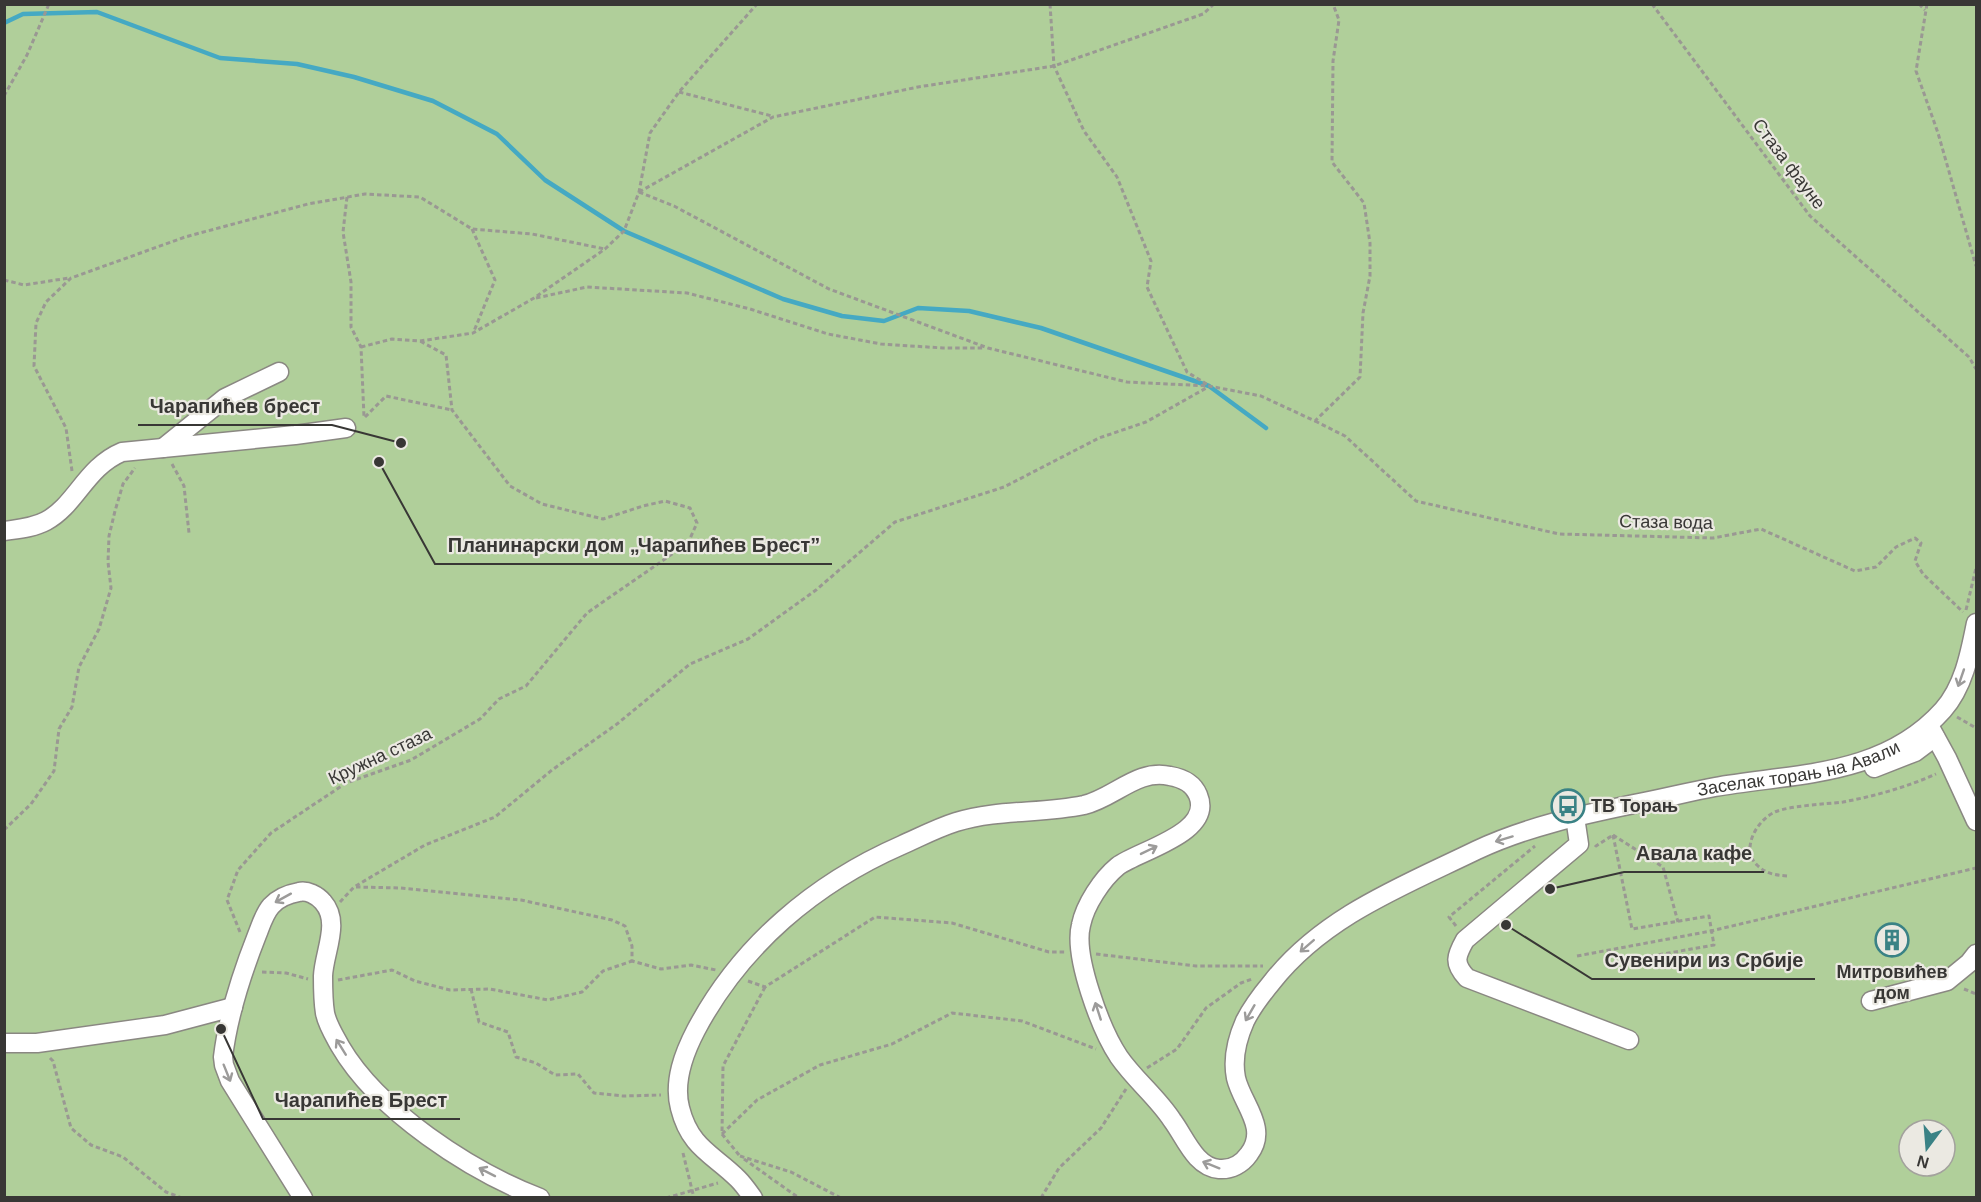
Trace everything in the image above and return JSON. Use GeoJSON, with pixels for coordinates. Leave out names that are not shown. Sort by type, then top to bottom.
{"type":"FeatureCollection","features":[{"type":"Feature","properties":{"kind":"street"},"geometry":{"type":"LineString","coordinates":[[164,448],[225,398],[279,372]]}},
{"type":"Feature","properties":{"kind":"street"},"geometry":{"type":"LineString","coordinates":[[4,531],[45,522],[58,513],[100,464],[108,457],[122,452],[346,428]]}},
{"type":"Feature","properties":{"kind":"street"},"geometry":{"type":"LineString","coordinates":[[1737,797],[1834,781],[1885,765],[1915,752],[1932,730],[1957,689],[1970,652],[1971,618]]}},
{"type":"Feature","properties":{"kind":"street"},"geometry":{"type":"LineString","coordinates":[[1932,730],[1977,821]]}},
{"type":"Feature","properties":{"kind":"street","name":"Заселак торањ на Авали"},"geometry":{"type":"LineString","coordinates":[[753,1197],[737,1178],[702,1150],[694,1140],[680,1108],[679,1077],[689,1044],[722,986],[789,914],[832,881],[878,856],[948,824],[983,814],[1059,809],[1088,804],[1148,775],[1162,773],[1182,779],[1195,788],[1200,799],[1199,809],[1191,825],[1182,833],[1120,865],[1100,884],[1081,922],[1078,952],[1104,1030],[1119,1058],[1157,1100],[1194,1154],[1203,1163],[1220,1169],[1239,1165],[1254,1146],[1256,1128],[1254,1118],[1236,1077],[1234,1056],[1248,1015],[1285,966],[1328,927],[1365,903],[1494,842],[1575,817],[1717,787],[1816,774],[1881,754],[1907,739],[1932,730]]}},
{"type":"Feature","properties":{"kind":"street"},"geometry":{"type":"LineString","coordinates":[[1575,817],[1579,844],[1465,940],[1457,953],[1458,968],[1467,978],[1629,1040]]}},
{"type":"Feature","properties":{"kind":"street"},"geometry":{"type":"LineString","coordinates":[[303,1197],[226,1073],[223,1057],[233,1007],[249,956],[267,912],[272,905],[292,893],[303,891],[311,893],[325,904],[331,921],[324,983],[325,1014],[344,1052],[366,1081],[428,1137],[463,1160],[540,1197]]}},
{"type":"Feature","properties":{"kind":"street"},"geometry":{"type":"LineString","coordinates":[[1871,1001],[1947,981],[1977,954]]}},
{"type":"Feature","properties":{"kind":"street"},"geometry":{"type":"LineString","coordinates":[[4,1042],[37,1043],[165,1025],[233,1007]]}},
{"type":"Feature","properties":{"kind":"path"},"geometry":{"type":"LineString","coordinates":[[4,96],[27,55],[49,4]]}},
{"type":"Feature","properties":{"kind":"path"},"geometry":{"type":"LineString","coordinates":[[361,347],[392,339],[420,341],[473,333],[534,298],[605,249],[624,231],[639,192],[650,133],[679,92],[757,4]]}},
{"type":"Feature","properties":{"kind":"path"},"geometry":{"type":"LineString","coordinates":[[1050,4],[1054,66],[1084,131],[1117,177],[1151,261],[1147,287],[1186,372],[1209,386]]}},
{"type":"Feature","properties":{"kind":"path"},"geometry":{"type":"LineString","coordinates":[[639,192],[773,117],[918,87],[1054,66],[1203,14],[1214,4]]}},
{"type":"Feature","properties":{"kind":"path"},"geometry":{"type":"LineString","coordinates":[[639,192],[674,206],[828,289],[988,348],[1127,382],[1209,386],[1261,396],[1315,421],[1360,376],[1363,313],[1370,276],[1370,243],[1364,203],[1332,162],[1333,61],[1339,20],[1333,4]]}},
{"type":"Feature","properties":{"kind":"path","name":"Стаза фауне"},"geometry":{"type":"LineString","coordinates":[[1653,4],[1810,216],[1969,357],[1977,369]]}},
{"type":"Feature","properties":{"kind":"path"},"geometry":{"type":"LineString","coordinates":[[1919,4],[1925,10]]}},
{"type":"Feature","properties":{"kind":"path"},"geometry":{"type":"LineString","coordinates":[[1927,4],[1916,71],[1938,133],[1977,266]]}},
{"type":"Feature","properties":{"kind":"path"},"geometry":{"type":"LineString","coordinates":[[679,92],[773,117]]}},
{"type":"Feature","properties":{"kind":"path"},"geometry":{"type":"LineString","coordinates":[[4,280],[24,285],[71,278],[185,237],[308,204],[365,194],[420,196],[472,229],[532,234],[605,249]]}},
{"type":"Feature","properties":{"kind":"path"},"geometry":{"type":"LineString","coordinates":[[348,197],[343,232],[351,282],[351,327],[361,347],[364,417],[386,396],[452,410],[446,356],[420,341]]}},
{"type":"Feature","properties":{"kind":"path"},"geometry":{"type":"LineString","coordinates":[[472,229],[495,280],[473,333]]}},
{"type":"Feature","properties":{"kind":"path"},"geometry":{"type":"LineString","coordinates":[[69,480],[72,469],[66,428],[34,366],[36,323],[46,302],[71,278]]}},
{"type":"Feature","properties":{"kind":"path"},"geometry":{"type":"LineString","coordinates":[[534,298],[587,287],[687,293],[750,309],[828,334],[871,342],[943,348],[988,348]]}},
{"type":"Feature","properties":{"kind":"path"},"geometry":{"type":"LineString","coordinates":[[632,961],[632,946],[625,926],[612,920],[521,900],[400,888],[354,887],[425,845],[495,817],[552,770],[617,724],[690,664],[748,639],[816,590],[895,522],[1004,487],[1099,438],[1146,422],[1209,386]]}},
{"type":"Feature","properties":{"kind":"path","name":"Кружна стаза"},"geometry":{"type":"LineString","coordinates":[[249,956],[227,900],[238,870],[271,833],[346,783],[411,760],[480,719],[500,699],[526,686],[587,613],[688,543],[697,523],[690,508],[665,501],[603,519],[543,504],[510,486],[452,410]]}},
{"type":"Feature","properties":{"kind":"path","name":"Стаза вода"},"geometry":{"type":"LineString","coordinates":[[1315,421],[1345,436],[1416,501],[1559,534],[1713,538],[1761,529],[1855,571],[1876,567],[1896,548],[1915,538],[1921,543],[1915,561],[1923,574],[1971,618]]}},
{"type":"Feature","properties":{"kind":"path"},"geometry":{"type":"LineString","coordinates":[[164,448],[184,486],[189,533]]}},
{"type":"Feature","properties":{"kind":"path"},"geometry":{"type":"LineString","coordinates":[[4,830],[31,804],[54,771],[59,729],[72,707],[79,667],[99,629],[111,588],[108,562],[109,536],[115,511],[123,484],[140,462]]}},
{"type":"Feature","properties":{"kind":"path"},"geometry":{"type":"LineString","coordinates":[[1971,618],[1977,568]]}},
{"type":"Feature","properties":{"kind":"path"},"geometry":{"type":"LineString","coordinates":[[1943,709],[1977,728]]}},
{"type":"Feature","properties":{"kind":"path"},"geometry":{"type":"LineString","coordinates":[[1786,876],[1773,875],[1762,870],[1753,862],[1750,849],[1754,833],[1763,819],[1777,811],[1846,801],[1909,786],[1939,772],[1947,758]]}},
{"type":"Feature","properties":{"kind":"path"},"geometry":{"type":"LineString","coordinates":[[1624,961],[1714,945],[1709,916],[1678,922],[1632,929],[1613,835],[1663,867],[1678,922]]}},
{"type":"Feature","properties":{"kind":"path"},"geometry":{"type":"LineString","coordinates":[[1465,940],[1449,917],[1537,845]]}},
{"type":"Feature","properties":{"kind":"path"},"geometry":{"type":"LineString","coordinates":[[1577,956],[1711,931],[1977,868]]}},
{"type":"Feature","properties":{"kind":"path"},"geometry":{"type":"LineString","coordinates":[[799,1197],[740,1156],[722,1134],[723,1066],[765,987],[875,916]]}},
{"type":"Feature","properties":{"kind":"path"},"geometry":{"type":"LineString","coordinates":[[241,981],[263,971],[286,973],[324,983],[392,970],[415,981],[450,990],[490,989],[548,1000],[582,992],[603,971],[632,961],[661,969],[691,965],[723,972],[765,987]]}},
{"type":"Feature","properties":{"kind":"path"},"geometry":{"type":"LineString","coordinates":[[471,989],[479,1022],[508,1032],[516,1057],[536,1063],[555,1075],[578,1074],[594,1094],[623,1096],[667,1094]]}},
{"type":"Feature","properties":{"kind":"path"},"geometry":{"type":"LineString","coordinates":[[722,1134],[757,1100],[820,1065],[892,1044],[952,1013],[1022,1021],[1119,1058]]}},
{"type":"Feature","properties":{"kind":"path"},"geometry":{"type":"LineString","coordinates":[[37,1043],[52,1061],[71,1128],[91,1145],[123,1157],[166,1192],[182,1197]]}},
{"type":"Feature","properties":{"kind":"path"},"geometry":{"type":"LineString","coordinates":[[740,1156],[791,1172],[841,1197]]}},
{"type":"Feature","properties":{"kind":"path"},"geometry":{"type":"LineString","coordinates":[[666,1197],[737,1178]]}},
{"type":"Feature","properties":{"kind":"green space"},"geometry":{"type":"Polygon","coordinates":[[[5,5],[1976,5],[1976,1197],[5,1198],[5,5]]]}},
{"type":"Feature","properties":{"kind":"waterway"},"geometry":{"type":"LineString","coordinates":[[4,23],[23,14],[97,12],[220,58],[297,64],[354,77],[433,101],[497,134],[545,180],[624,231],[783,299],[842,316],[884,321],[918,308],[969,311],[1041,328],[1209,386],[1266,428]]}},
{"type":"Feature","properties":{"kind":"place","name":"Чарапићев брест"},"geometry":{"type":"Point","coordinates":[401,443]}},
{"type":"Feature","properties":{"kind":"place","name":"Планинарски дом „Чарапићев Брест”"},"geometry":{"type":"Point","coordinates":[379,462]}},
{"type":"Feature","properties":{"kind":"place","name":"ТВ Торањ"},"geometry":{"type":"Point","coordinates":[1568,806]}},
{"type":"Feature","properties":{"kind":"place","name":"Авала кафе"},"geometry":{"type":"Point","coordinates":[1550,889]}},
{"type":"Feature","properties":{"kind":"place","name":"Сувенири из Србије"},"geometry":{"type":"Point","coordinates":[1506,925]}},
{"type":"Feature","properties":{"kind":"place","name":"Митровићев дом"},"geometry":{"type":"Point","coordinates":[1892,940]}},
{"type":"Feature","properties":{"kind":"place","name":"Чарапићев Брест"},"geometry":{"type":"Point","coordinates":[221,1029]}}]}
